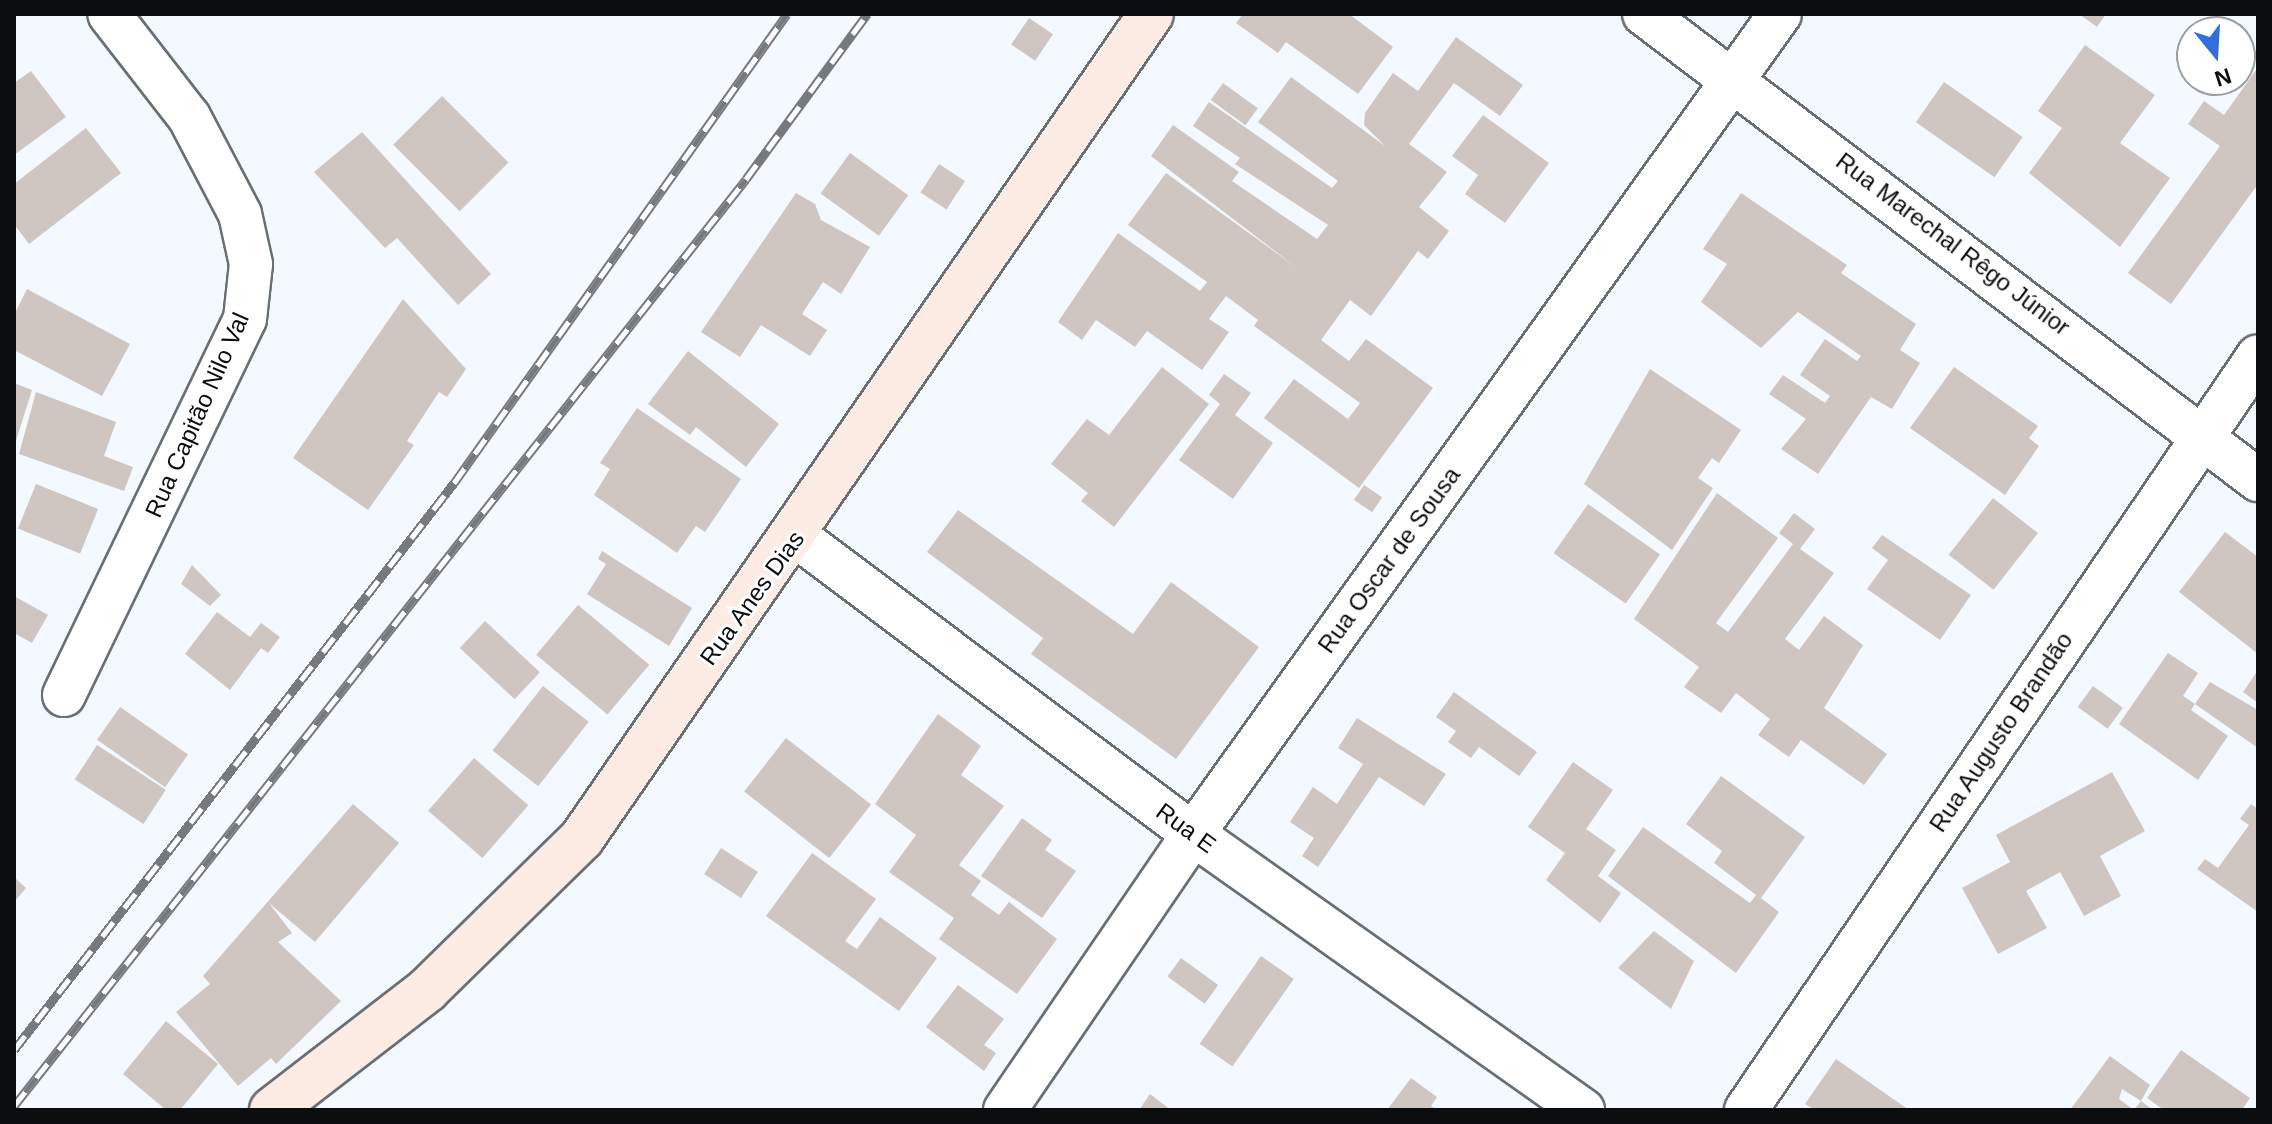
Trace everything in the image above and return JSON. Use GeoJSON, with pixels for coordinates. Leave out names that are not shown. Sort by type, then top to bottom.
{"type":"FeatureCollection","features":[{"type":"Feature","properties":{"kind":"street","name":"Rua Capitão Nilo Val"},"geometry":{"type":"LineString","coordinates":[[64,695],[245,319],[251,264],[240,214],[189,117],[109,14]]}},
{"type":"Feature","properties":{"kind":"street","name":"Rua Anes Dias"},"geometry":{"type":"LineString","coordinates":[[272,1110],[427,990],[530,896],[582,838],[796,536],[1151,14]]}},
{"type":"Feature","properties":{"kind":"street","name":"Rua Marechal Rêgo Júnior"},"geometry":{"type":"LineString","coordinates":[[1644,14],[1734,78],[2204,435],[2258,480]]}},
{"type":"Feature","properties":{"kind":"street","name":"Rua Oscar de Sousa"},"geometry":{"type":"LineString","coordinates":[[1005,1110],[1193,834],[1780,14]]}},
{"type":"Feature","properties":{"kind":"street","name":"Rua Augusto Brandão"},"geometry":{"type":"LineString","coordinates":[[1746,1110],[2258,356]]}},
{"type":"Feature","properties":{"kind":"street","name":"Rua E"},"geometry":{"type":"LineString","coordinates":[[796,536],[1193,834],[1583,1110]]}},
{"type":"Feature","properties":{"kind":"building"},"geometry":{"type":"Polygon","coordinates":[[[1243,14],[1349,14],[1393,47],[1358,94],[1286,42],[1278,53],[1236,23],[1243,14]]]}},
{"type":"Feature","properties":{"kind":"building"},"geometry":{"type":"Polygon","coordinates":[[[2079,14],[2106,14],[2097,27],[2079,14]]]}},
{"type":"Feature","properties":{"kind":"building"},"geometry":{"type":"Polygon","coordinates":[[[1029,18],[1053,34],[1035,61],[1011,45],[1029,18]]]}},
{"type":"Feature","properties":{"kind":"building"},"geometry":{"type":"Polygon","coordinates":[[[1456,37],[1523,85],[1500,116],[1454,83],[1409,144],[1447,172],[1419,207],[1449,231],[1428,259],[1418,251],[1371,316],[1350,300],[1321,340],[1349,361],[1366,339],[1433,388],[1359,488],[1264,418],[1294,379],[1348,419],[1360,403],[1254,326],[1258,320],[1226,296],[1209,319],[1229,332],[1202,370],[1147,331],[1135,347],[1096,320],[1082,340],[1058,322],[1118,233],[1200,291],[1207,282],[1128,225],[1166,173],[1297,268],[1151,156],[1173,125],[1239,172],[1232,181],[1317,239],[1328,225],[1235,164],[1240,158],[1193,126],[1209,102],[1332,188],[1338,181],[1258,122],[1291,77],[1385,146],[1364,125],[1365,113],[1393,73],[1418,91],[1456,37]]]}},
{"type":"Feature","properties":{"kind":"building"},"geometry":{"type":"Polygon","coordinates":[[[2085,45],[2155,95],[2120,143],[2170,178],[2120,247],[2029,173],[2062,128],[2038,111],[2085,45]]]}},
{"type":"Feature","properties":{"kind":"building"},"geometry":{"type":"Polygon","coordinates":[[[2258,67],[2258,184],[2171,304],[2128,273],[2220,146],[2188,124],[2204,101],[2224,115],[2237,96],[2256,96],[2258,67]]]}},
{"type":"Feature","properties":{"kind":"building"},"geometry":{"type":"Polygon","coordinates":[[[31,71],[66,117],[14,155],[14,83],[31,71]]]}},
{"type":"Feature","properties":{"kind":"building"},"geometry":{"type":"Polygon","coordinates":[[[1944,82],[2023,137],[1995,177],[1916,122],[1944,82]]]}},
{"type":"Feature","properties":{"kind":"building"},"geometry":{"type":"Polygon","coordinates":[[[1223,83],[1258,108],[1245,125],[1211,100],[1223,83]]]}},
{"type":"Feature","properties":{"kind":"building"},"geometry":{"type":"Polygon","coordinates":[[[442,96],[508,162],[460,211],[393,145],[442,96]]]}},
{"type":"Feature","properties":{"kind":"building"},"geometry":{"type":"Polygon","coordinates":[[[1483,115],[1549,163],[1505,223],[1465,194],[1478,175],[1452,156],[1483,115]]]}},
{"type":"Feature","properties":{"kind":"building"},"geometry":{"type":"Polygon","coordinates":[[[86,128],[121,173],[29,244],[14,224],[14,184],[86,128]]]}},
{"type":"Feature","properties":{"kind":"building"},"geometry":{"type":"Polygon","coordinates":[[[362,132],[491,274],[458,305],[397,238],[385,248],[314,172],[362,132]]]}},
{"type":"Feature","properties":{"kind":"building"},"geometry":{"type":"Polygon","coordinates":[[[850,153],[908,195],[879,236],[821,193],[850,153]]]}},
{"type":"Feature","properties":{"kind":"building"},"geometry":{"type":"Polygon","coordinates":[[[939,164],[965,181],[946,209],[920,193],[939,164]]]}},
{"type":"Feature","properties":{"kind":"building"},"geometry":{"type":"Polygon","coordinates":[[[796,193],[815,204],[821,220],[870,247],[841,294],[823,282],[802,314],[827,330],[810,356],[761,325],[740,357],[701,332],[796,193]]]}},
{"type":"Feature","properties":{"kind":"building"},"geometry":{"type":"Polygon","coordinates":[[[1741,193],[1847,265],[1841,273],[1916,324],[1900,350],[1920,363],[1892,409],[1871,397],[1818,474],[1781,449],[1806,419],[1769,394],[1783,375],[1825,403],[1830,396],[1800,375],[1825,339],[1857,361],[1861,356],[1798,312],[1761,348],[1701,302],[1727,264],[1703,249],[1741,193]]]}},
{"type":"Feature","properties":{"kind":"building"},"geometry":{"type":"Polygon","coordinates":[[[27,289],[130,344],[102,396],[14,350],[14,315],[27,289]]]}},
{"type":"Feature","properties":{"kind":"building"},"geometry":{"type":"Polygon","coordinates":[[[403,299],[466,369],[447,397],[439,392],[407,441],[414,445],[368,510],[293,458],[403,299]]]}},
{"type":"Feature","properties":{"kind":"building"},"geometry":{"type":"Polygon","coordinates":[[[688,351],[779,424],[746,467],[696,427],[690,435],[648,404],[688,351]]]}},
{"type":"Feature","properties":{"kind":"building"},"geometry":{"type":"Polygon","coordinates":[[[1162,367],[1209,404],[1114,527],[1081,501],[1088,493],[1051,464],[1087,419],[1109,435],[1162,367]]]}},
{"type":"Feature","properties":{"kind":"building"},"geometry":{"type":"Polygon","coordinates":[[[1954,367],[2038,426],[2029,438],[2039,446],[2005,495],[1910,428],[1954,367]]]}},
{"type":"Feature","properties":{"kind":"building"},"geometry":{"type":"Polygon","coordinates":[[[1650,369],[1741,430],[1719,463],[1712,458],[1698,478],[1713,488],[1672,550],[1584,484],[1650,369]]]}},
{"type":"Feature","properties":{"kind":"building"},"geometry":{"type":"Polygon","coordinates":[[[1224,374],[1251,393],[1235,415],[1273,443],[1233,499],[1179,460],[1220,404],[1209,395],[1224,374]]]}},
{"type":"Feature","properties":{"kind":"building"},"geometry":{"type":"Polygon","coordinates":[[[14,383],[32,390],[15,444],[14,444],[14,383]]]}},
{"type":"Feature","properties":{"kind":"building"},"geometry":{"type":"Polygon","coordinates":[[[36,392],[116,422],[104,456],[133,467],[124,491],[19,454],[36,392]]]}},
{"type":"Feature","properties":{"kind":"building"},"geometry":{"type":"Polygon","coordinates":[[[637,408],[741,479],[705,532],[696,526],[677,553],[594,495],[610,469],[600,463],[637,408]]]}},
{"type":"Feature","properties":{"kind":"building"},"geometry":{"type":"Polygon","coordinates":[[[36,484],[98,509],[80,554],[18,529],[36,484]]]}},
{"type":"Feature","properties":{"kind":"building"},"geometry":{"type":"Polygon","coordinates":[[[1364,485],[1382,497],[1372,512],[1354,500],[1364,485]]]}},
{"type":"Feature","properties":{"kind":"building"},"geometry":{"type":"Polygon","coordinates":[[[1717,493],[1778,538],[1716,623],[1728,632],[1793,544],[1779,533],[1794,513],[1815,529],[1800,549],[1834,573],[1785,639],[1799,650],[1824,616],[1863,645],[1824,708],[1887,754],[1864,785],[1801,740],[1789,757],[1758,735],[1770,719],[1736,693],[1721,713],[1684,687],[1699,667],[1634,619],[1717,493]]]}},
{"type":"Feature","properties":{"kind":"building"},"geometry":{"type":"Polygon","coordinates":[[[1993,498],[2038,533],[1994,590],[1949,555],[1993,498]]]}},
{"type":"Feature","properties":{"kind":"building"},"geometry":{"type":"Polygon","coordinates":[[[1588,504],[1660,554],[1626,604],[1554,553],[1588,504]]]}},
{"type":"Feature","properties":{"kind":"building"},"geometry":{"type":"Polygon","coordinates":[[[958,510],[1133,634],[1171,582],[1259,647],[1176,759],[1031,654],[1043,638],[927,552],[958,510]]]}},
{"type":"Feature","properties":{"kind":"building"},"geometry":{"type":"Polygon","coordinates":[[[2225,532],[2258,557],[2258,654],[2179,592],[2225,532]]]}},
{"type":"Feature","properties":{"kind":"building"},"geometry":{"type":"Polygon","coordinates":[[[1882,535],[1971,595],[1940,640],[1867,589],[1888,560],[1872,548],[1882,535]]]}},
{"type":"Feature","properties":{"kind":"building"},"geometry":{"type":"Polygon","coordinates":[[[602,551],[692,608],[669,646],[587,594],[606,564],[598,559],[602,551]]]}},
{"type":"Feature","properties":{"kind":"building"},"geometry":{"type":"Polygon","coordinates":[[[192,565],[221,595],[210,606],[181,584],[192,565]]]}},
{"type":"Feature","properties":{"kind":"building"},"geometry":{"type":"Polygon","coordinates":[[[14,596],[48,615],[32,643],[14,633],[14,596]]]}},
{"type":"Feature","properties":{"kind":"building"},"geometry":{"type":"Polygon","coordinates":[[[578,605],[649,665],[607,715],[536,655],[578,605]]]}},
{"type":"Feature","properties":{"kind":"building"},"geometry":{"type":"Polygon","coordinates":[[[217,612],[250,637],[261,623],[280,637],[268,653],[261,648],[230,690],[185,654],[217,612]]]}},
{"type":"Feature","properties":{"kind":"building"},"geometry":{"type":"Polygon","coordinates":[[[485,621],[540,672],[515,699],[460,648],[485,621]]]}},
{"type":"Feature","properties":{"kind":"building"},"geometry":{"type":"Polygon","coordinates":[[[2168,653],[2198,673],[2183,696],[2195,704],[2191,710],[2228,736],[2198,780],[2119,724],[2168,653]]]}},
{"type":"Feature","properties":{"kind":"building"},"geometry":{"type":"Polygon","coordinates":[[[2258,670],[2258,703],[2243,692],[2258,670]]]}},
{"type":"Feature","properties":{"kind":"building"},"geometry":{"type":"Polygon","coordinates":[[[2210,682],[2258,710],[2258,748],[2195,704],[2210,682]]]}},
{"type":"Feature","properties":{"kind":"building"},"geometry":{"type":"Polygon","coordinates":[[[543,686],[589,722],[538,786],[493,751],[543,686]]]}},
{"type":"Feature","properties":{"kind":"building"},"geometry":{"type":"Polygon","coordinates":[[[2093,686],[2123,708],[2108,729],[2078,707],[2093,686]]]}},
{"type":"Feature","properties":{"kind":"building"},"geometry":{"type":"Polygon","coordinates":[[[1454,692],[1537,752],[1519,776],[1479,747],[1471,758],[1448,742],[1456,731],[1436,717],[1454,692]]]}},
{"type":"Feature","properties":{"kind":"building"},"geometry":{"type":"Polygon","coordinates":[[[120,707],[188,755],[165,787],[97,740],[120,707]]]}},
{"type":"Feature","properties":{"kind":"building"},"geometry":{"type":"Polygon","coordinates":[[[938,714],[981,746],[961,775],[1004,806],[959,865],[981,881],[971,895],[999,915],[1009,902],[1057,939],[1017,994],[939,939],[954,918],[889,872],[916,835],[875,804],[938,714]]]}},
{"type":"Feature","properties":{"kind":"building"},"geometry":{"type":"Polygon","coordinates":[[[1357,718],[1446,774],[1424,806],[1379,777],[1318,867],[1302,856],[1314,838],[1290,822],[1313,787],[1337,804],[1363,764],[1338,748],[1357,718]]]}},
{"type":"Feature","properties":{"kind":"building"},"geometry":{"type":"Polygon","coordinates":[[[786,738],[871,804],[829,858],[744,792],[786,738]]]}},
{"type":"Feature","properties":{"kind":"building"},"geometry":{"type":"Polygon","coordinates":[[[97,745],[166,790],[143,824],[75,779],[97,745]]]}},
{"type":"Feature","properties":{"kind":"building"},"geometry":{"type":"Polygon","coordinates":[[[474,758],[528,805],[482,858],[428,811],[474,758]]]}},
{"type":"Feature","properties":{"kind":"building"},"geometry":{"type":"Polygon","coordinates":[[[1573,762],[1613,790],[1586,829],[1616,850],[1598,876],[1621,893],[1600,923],[1546,880],[1565,853],[1528,827],[1573,762]]]}},
{"type":"Feature","properties":{"kind":"building"},"geometry":{"type":"Polygon","coordinates":[[[2112,772],[2145,831],[2100,856],[2121,896],[2084,916],[2060,872],[2026,891],[2047,928],[1998,954],[1962,888],[2010,862],[1996,835],[2112,772]]]}},
{"type":"Feature","properties":{"kind":"building"},"geometry":{"type":"Polygon","coordinates":[[[1721,776],[1805,837],[1761,898],[1779,912],[1736,973],[1608,876],[1643,827],[1750,903],[1756,895],[1714,863],[1722,851],[1686,824],[1721,776]]]}},
{"type":"Feature","properties":{"kind":"building"},"geometry":{"type":"Polygon","coordinates":[[[353,804],[399,843],[315,942],[269,903],[292,933],[278,942],[341,1001],[276,1064],[271,1058],[238,1086],[176,1012],[210,984],[203,976],[353,804]]]}},
{"type":"Feature","properties":{"kind":"building"},"geometry":{"type":"Polygon","coordinates":[[[2251,804],[2258,809],[2258,912],[2197,869],[2205,859],[2218,868],[2249,825],[2240,819],[2251,804]]]}},
{"type":"Feature","properties":{"kind":"building"},"geometry":{"type":"Polygon","coordinates":[[[1022,818],[1052,840],[1045,850],[1076,871],[1042,918],[981,876],[1022,818]]]}},
{"type":"Feature","properties":{"kind":"building"},"geometry":{"type":"Polygon","coordinates":[[[721,848],[758,872],[741,898],[704,874],[721,848]]]}},
{"type":"Feature","properties":{"kind":"building"},"geometry":{"type":"Polygon","coordinates":[[[812,853],[876,899],[845,941],[857,949],[880,917],[937,958],[899,1011],[766,916],[812,853]]]}},
{"type":"Feature","properties":{"kind":"building"},"geometry":{"type":"Polygon","coordinates":[[[14,877],[26,888],[14,902],[14,877]]]}},
{"type":"Feature","properties":{"kind":"building"},"geometry":{"type":"Polygon","coordinates":[[[1654,931],[1694,961],[1671,1009],[1618,968],[1654,931]]]}},
{"type":"Feature","properties":{"kind":"building"},"geometry":{"type":"Polygon","coordinates":[[[1261,956],[1294,979],[1232,1067],[1200,1044],[1261,956]]]}},
{"type":"Feature","properties":{"kind":"building"},"geometry":{"type":"Polygon","coordinates":[[[1181,958],[1218,985],[1205,1004],[1167,977],[1181,958]]]}},
{"type":"Feature","properties":{"kind":"building"},"geometry":{"type":"Polygon","coordinates":[[[958,985],[1004,1019],[984,1045],[996,1053],[984,1071],[926,1027],[958,985]]]}},
{"type":"Feature","properties":{"kind":"building"},"geometry":{"type":"Polygon","coordinates":[[[166,1021],[218,1064],[180,1110],[166,1110],[123,1074],[166,1021]]]}},
{"type":"Feature","properties":{"kind":"building"},"geometry":{"type":"Polygon","coordinates":[[[2181,1050],[2250,1098],[2242,1110],[2164,1110],[2147,1098],[2181,1050]]]}},
{"type":"Feature","properties":{"kind":"building"},"geometry":{"type":"Polygon","coordinates":[[[2110,1056],[2150,1085],[2141,1101],[2122,1089],[2119,1099],[2134,1110],[2070,1110],[2110,1056]]]}},
{"type":"Feature","properties":{"kind":"building"},"geometry":{"type":"Polygon","coordinates":[[[1836,1059],[1909,1110],[1815,1110],[1805,1104],[1836,1059]]]}},
{"type":"Feature","properties":{"kind":"building"},"geometry":{"type":"Polygon","coordinates":[[[1411,1078],[1437,1097],[1431,1106],[1437,1110],[1387,1110],[1411,1078]]]}},
{"type":"Feature","properties":{"kind":"building"},"geometry":{"type":"Polygon","coordinates":[[[1150,1094],[1171,1110],[1139,1110],[1150,1094]]]}},
{"type":"Feature","properties":{"kind":"building"},"geometry":{"type":"Polygon","coordinates":[[[2141,1101],[2153,1110],[2134,1110],[2141,1101]]]}},
{"type":"Feature","properties":{"kind":"railway"},"geometry":{"type":"LineString","coordinates":[[14,1050],[454,483],[787,14]]}},
{"type":"Feature","properties":{"kind":"railway"},"geometry":{"type":"LineString","coordinates":[[14,1106],[746,179],[867,14]]}}]}
